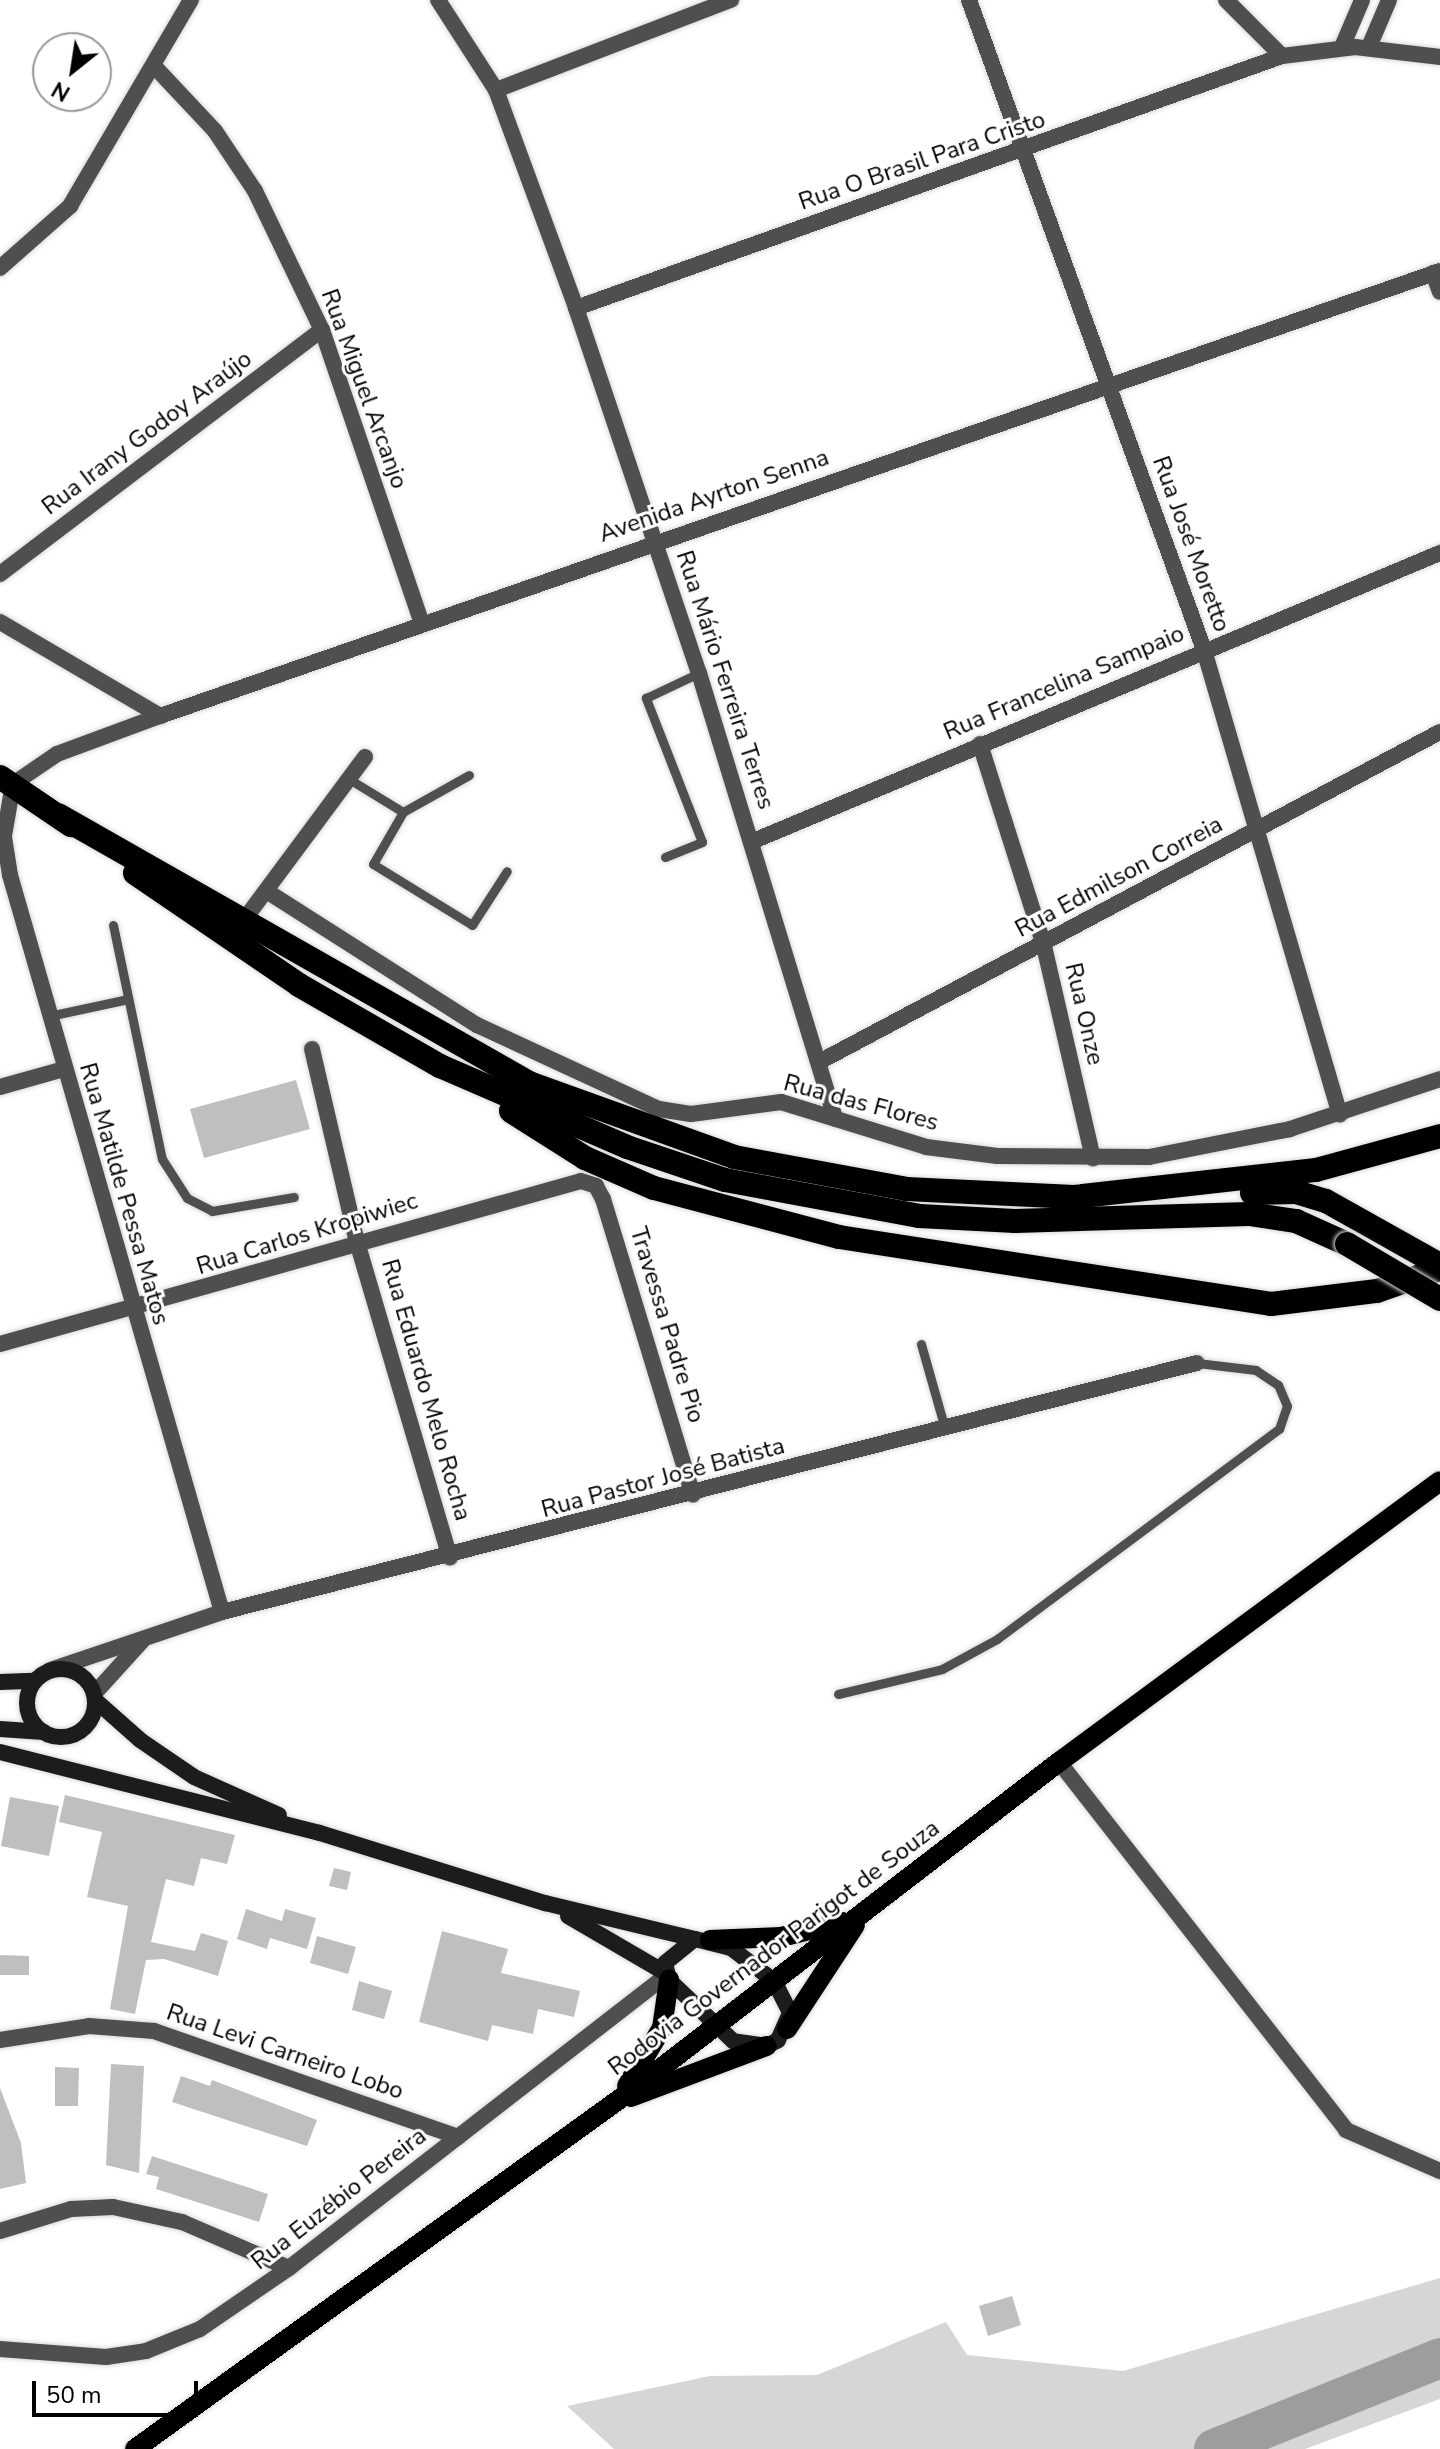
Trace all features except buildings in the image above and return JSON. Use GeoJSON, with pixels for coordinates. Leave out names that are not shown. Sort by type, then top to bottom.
{"type":"FeatureCollection","features":[{"type":"Feature","properties":{"kind":"highway"},"geometry":{"type":"LineString","coordinates":[[6,780],[299,985],[477,1085],[585,1158],[654,1188],[839,1237],[1271,1304],[1377,1291],[1440,1267]]}},
{"type":"Feature","properties":{"kind":"highway"},"geometry":{"type":"LineString","coordinates":[[58,815],[516,1077],[677,1140],[807,1173],[906,1189],[1146,1201],[1296,1192],[1374,1224],[1440,1267]]}},
{"type":"Feature","properties":{"kind":"highway"},"geometry":{"type":"LineString","coordinates":[[477,1085],[683,1166],[844,1206],[1015,1221],[1249,1214],[1296,1221],[1347,1244],[1440,1299]]}},
{"type":"Feature","properties":{"kind":"highway"},"geometry":{"type":"LineString","coordinates":[[1074,1197],[1316,1170],[1440,1136]]}},
{"type":"Feature","properties":{"kind":"main road","name":"Rodovia Governador Parigot de Souza"},"geometry":{"type":"LineString","coordinates":[[135,2449],[616,2102],[1059,1762],[1440,1481]]}},
{"type":"Feature","properties":{"kind":"main road"},"geometry":{"type":"LineString","coordinates":[[703,1940],[814,1932],[861,1915]]}},
{"type":"Feature","properties":{"kind":"main road"},"geometry":{"type":"LineString","coordinates":[[787,2029],[861,1915]]}},
{"type":"Feature","properties":{"kind":"main road"},"geometry":{"type":"LineString","coordinates":[[616,2102],[655,2043],[666,1976]]}},
{"type":"Feature","properties":{"kind":"main road"},"geometry":{"type":"LineString","coordinates":[[616,2102],[686,2081],[767,2046]]}},
{"type":"Feature","properties":{"kind":"street"},"geometry":{"type":"LineString","coordinates":[[0,268],[70,206],[191,0]]}},
{"type":"Feature","properties":{"kind":"street","name":"Rua Mário Ferreira Terres"},"geometry":{"type":"LineString","coordinates":[[438,0],[496,90],[576,308],[699,673],[835,1119]]}},
{"type":"Feature","properties":{"kind":"street","name":"Rua José Moretto"},"geometry":{"type":"LineString","coordinates":[[969,0],[1028,149],[1204,650],[1260,828],[1340,1114]]}},
{"type":"Feature","properties":{"kind":"street"},"geometry":{"type":"LineString","coordinates":[[1226,0],[1282,56]]}},
{"type":"Feature","properties":{"kind":"street"},"geometry":{"type":"LineString","coordinates":[[1342,47],[1362,0]]}},
{"type":"Feature","properties":{"kind":"street"},"geometry":{"type":"LineString","coordinates":[[1369,47],[1389,0]]}},
{"type":"Feature","properties":{"kind":"street"},"geometry":{"type":"LineString","coordinates":[[496,90],[722,1]]}},
{"type":"Feature","properties":{"kind":"street","name":"Rua O Brasil Para Cristo"},"geometry":{"type":"LineString","coordinates":[[576,308],[1282,56],[1342,47],[1369,47],[1440,57]]}},
{"type":"Feature","properties":{"kind":"street","name":"Rua Miguel Arcanjo"},"geometry":{"type":"LineString","coordinates":[[154,66],[215,131],[255,191],[322,330],[422,624]]}},
{"type":"Feature","properties":{"kind":"street"},"geometry":{"type":"LineString","coordinates":[[1437,272],[1440,292]]}},
{"type":"Feature","properties":{"kind":"street","name":"Avenida Ayrton Senna"},"geometry":{"type":"LineString","coordinates":[[6,780],[57,754],[160,716],[1108,382],[1437,272]]}},
{"type":"Feature","properties":{"kind":"street","name":"Rua Irany Godoy Araújo"},"geometry":{"type":"LineString","coordinates":[[0,574],[322,330]]}},
{"type":"Feature","properties":{"kind":"street","name":"Rua Francelina Sampaio"},"geometry":{"type":"LineString","coordinates":[[751,842],[1440,553]]}},
{"type":"Feature","properties":{"kind":"street"},"geometry":{"type":"LineString","coordinates":[[0,622],[160,716]]}},
{"type":"Feature","properties":{"kind":"street","name":"Rua Edmilson Correia"},"geometry":{"type":"LineString","coordinates":[[819,1062],[1044,946],[1440,732]]}},
{"type":"Feature","properties":{"kind":"street","name":"Rua Onze"},"geometry":{"type":"LineString","coordinates":[[980,744],[1044,946],[1093,1158]]}},
{"type":"Feature","properties":{"kind":"street"},"geometry":{"type":"LineString","coordinates":[[244,920],[268,892],[365,757]]}},
{"type":"Feature","properties":{"kind":"street","name":"Rua Matilde Pessa Matos"},"geometry":{"type":"LineString","coordinates":[[6,780],[2,836],[131,1312],[222,1612]]}},
{"type":"Feature","properties":{"kind":"street","name":"Rua das Flores"},"geometry":{"type":"LineString","coordinates":[[268,892],[477,1025],[659,1109],[691,1114],[781,1102],[926,1147],[1093,1158],[1222,1147],[1340,1114],[1440,1079]]}},
{"type":"Feature","properties":{"kind":"street","name":"Rua Eduardo Melo Rocha"},"geometry":{"type":"LineString","coordinates":[[312,1049],[357,1242],[450,1558]]}},
{"type":"Feature","properties":{"kind":"street"},"geometry":{"type":"LineString","coordinates":[[0,1087],[64,1069]]}},
{"type":"Feature","properties":{"kind":"street","name":"Rua Carlos Kropiwiec"},"geometry":{"type":"LineString","coordinates":[[0,1344],[131,1312],[357,1242],[581,1181]]}},
{"type":"Feature","properties":{"kind":"street","name":"Travessa Padre Pio"},"geometry":{"type":"LineString","coordinates":[[581,1181],[596,1186],[603,1199],[693,1495]]}},
{"type":"Feature","properties":{"kind":"street","name":"Rua Pastor José Batista"},"geometry":{"type":"LineString","coordinates":[[50,1670],[111,1646],[142,1641],[222,1612],[450,1558],[1197,1363]]}},
{"type":"Feature","properties":{"kind":"street","name":"Rua Pastor José Batista"},"geometry":{"type":"LineString","coordinates":[[95,1697],[142,1641]]}},
{"type":"Feature","properties":{"kind":"street"},"geometry":{"type":"LineString","coordinates":[[0,1682],[34,1681],[50,1670],[77,1672],[95,1697],[194,1777],[320,1833]]}},
{"type":"Feature","properties":{"kind":"street"},"geometry":{"type":"LineString","coordinates":[[34,1681],[27,1700],[31,1718],[44,1732]]}},
{"type":"Feature","properties":{"kind":"street"},"geometry":{"type":"LineString","coordinates":[[0,1729],[44,1732],[63,1737],[87,1725],[95,1697]]}},
{"type":"Feature","properties":{"kind":"street"},"geometry":{"type":"LineString","coordinates":[[57,1766],[63,1737]]}},
{"type":"Feature","properties":{"kind":"street"},"geometry":{"type":"LineString","coordinates":[[0,1752],[320,1833],[545,1903],[703,1940],[774,1981],[789,2003],[787,2029],[767,2046],[733,2041],[713,2027],[666,1976],[545,1903]]}},
{"type":"Feature","properties":{"kind":"street"},"geometry":{"type":"LineString","coordinates":[[1059,1762],[1346,2130],[1440,2171]]}},
{"type":"Feature","properties":{"kind":"street"},"geometry":{"type":"LineString","coordinates":[[666,1976],[673,1952],[703,1940]]}},
{"type":"Feature","properties":{"kind":"street","name":"Rua Euzébio Pereira"},"geometry":{"type":"LineString","coordinates":[[0,2349],[106,2357],[146,2351],[200,2329],[289,2268],[666,1976]]}},
{"type":"Feature","properties":{"kind":"street","name":"Rua Levi Carneiro Lobo"},"geometry":{"type":"LineString","coordinates":[[0,2040],[89,2026],[154,2031],[458,2137]]}},
{"type":"Feature","properties":{"kind":"street"},"geometry":{"type":"LineString","coordinates":[[0,2231],[71,2209],[113,2207],[182,2222],[289,2268]]}},
{"type":"Feature","properties":{"kind":"lane"},"geometry":{"type":"LineString","coordinates":[[665,857],[702,842],[646,698],[699,673]]}},
{"type":"Feature","properties":{"kind":"lane"},"geometry":{"type":"LineString","coordinates":[[469,775],[403,812],[373,864],[472,925],[507,871]]}},
{"type":"Feature","properties":{"kind":"lane"},"geometry":{"type":"LineString","coordinates":[[349,779],[403,812]]}},
{"type":"Feature","properties":{"kind":"lane"},"geometry":{"type":"LineString","coordinates":[[113,925],[162,1159],[187,1198],[212,1211],[294,1197]]}},
{"type":"Feature","properties":{"kind":"lane"},"geometry":{"type":"LineString","coordinates":[[49,1016],[128,999]]}},
{"type":"Feature","properties":{"kind":"lane"},"geometry":{"type":"LineString","coordinates":[[921,1344],[945,1429]]}},
{"type":"Feature","properties":{"kind":"lane"},"geometry":{"type":"LineString","coordinates":[[838,1694],[942,1669],[997,1639],[1279,1429],[1287,1406],[1278,1385],[1256,1370],[1197,1363]]}},
{"type":"Feature","properties":{"kind":"shaded area"},"geometry":{"type":"Polygon","coordinates":[[[1440,2278],[1440,2399],[1305,2449],[614,2449],[567,2406],[710,2376],[817,2375],[946,2322],[967,2355],[1123,2371],[1440,2278]]]}},
{"type":"Feature","properties":{"kind":"waterway"},"geometry":{"type":"LineString","coordinates":[[1214,2449],[1440,2358]]}}]}
